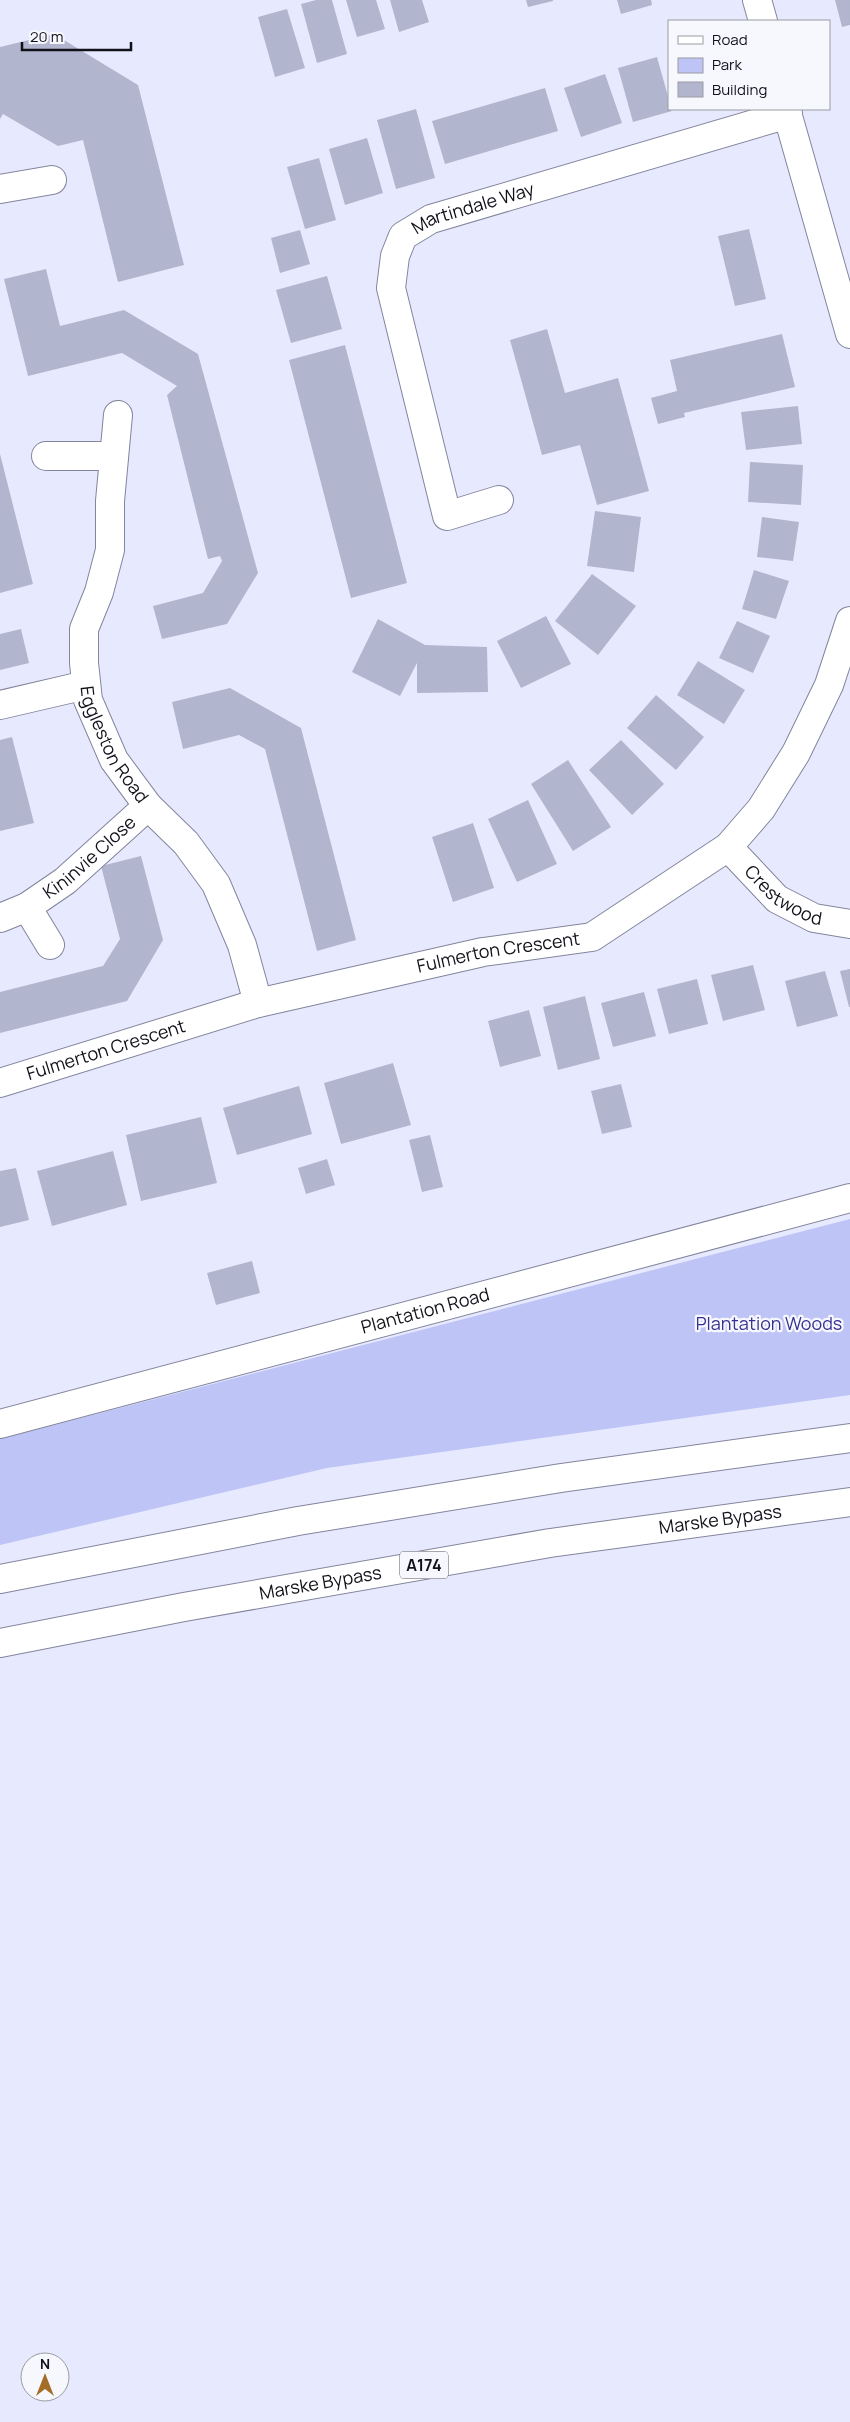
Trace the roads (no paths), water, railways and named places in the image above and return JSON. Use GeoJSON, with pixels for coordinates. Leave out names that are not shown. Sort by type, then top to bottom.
{"type":"FeatureCollection","features":[{"type":"Feature","properties":{"kind":"street"},"geometry":{"type":"LineString","coordinates":[[757,0],[763,20]]}},
{"type":"Feature","properties":{"kind":"street"},"geometry":{"type":"LineString","coordinates":[[787,112],[850,334]]}},
{"type":"Feature","properties":{"kind":"street","name":"Martindale Way"},"geometry":{"type":"LineString","coordinates":[[499,500],[447,516],[391,288],[395,256],[402,236],[431,219],[787,112]]}},
{"type":"Feature","properties":{"kind":"street"},"geometry":{"type":"LineString","coordinates":[[0,189],[52,180]]}},
{"type":"Feature","properties":{"kind":"street","name":"Eggleston Road"},"geometry":{"type":"LineString","coordinates":[[118,415],[110,501],[110,550],[99,592],[84,629],[88,700],[114,760],[148,806],[186,843],[216,884],[242,945],[258,1003]]}},
{"type":"Feature","properties":{"kind":"street"},"geometry":{"type":"LineString","coordinates":[[46,456],[114,456]]}},
{"type":"Feature","properties":{"kind":"street","name":"Fulmerton Crescent"},"geometry":{"type":"LineString","coordinates":[[0,1083],[258,1003],[483,952],[592,937],[728,847],[762,809],[796,753],[829,685],[850,621]]}},
{"type":"Feature","properties":{"kind":"street"},"geometry":{"type":"LineString","coordinates":[[0,705],[86,685]]}},
{"type":"Feature","properties":{"kind":"street","name":"Kininvie Close"},"geometry":{"type":"LineString","coordinates":[[0,918],[27,907],[65,880],[148,806]]}},
{"type":"Feature","properties":{"kind":"street","name":"Crestwood"},"geometry":{"type":"LineString","coordinates":[[728,847],[777,899],[814,918],[850,924]]}},
{"type":"Feature","properties":{"kind":"street","name":"Kininvie Close"},"geometry":{"type":"LineString","coordinates":[[27,907],[50,945]]}},
{"type":"Feature","properties":{"kind":"street","name":"Plantation Road"},"geometry":{"type":"LineString","coordinates":[[0,1424],[850,1198]]}},
{"type":"Feature","properties":{"kind":"street"},"geometry":{"type":"LineString","coordinates":[[0,1579],[298,1521],[561,1478],[850,1438]]}},
{"type":"Feature","properties":{"kind":"street","name":"Marske Bypass"},"geometry":{"type":"LineString","coordinates":[[0,1643],[184,1607],[550,1543],[850,1502]]}},
{"type":"Feature","properties":{"kind":"park label","name":"Plantation Woods"},"geometry":{"type":"Point","coordinates":[769,1324]}}]}
